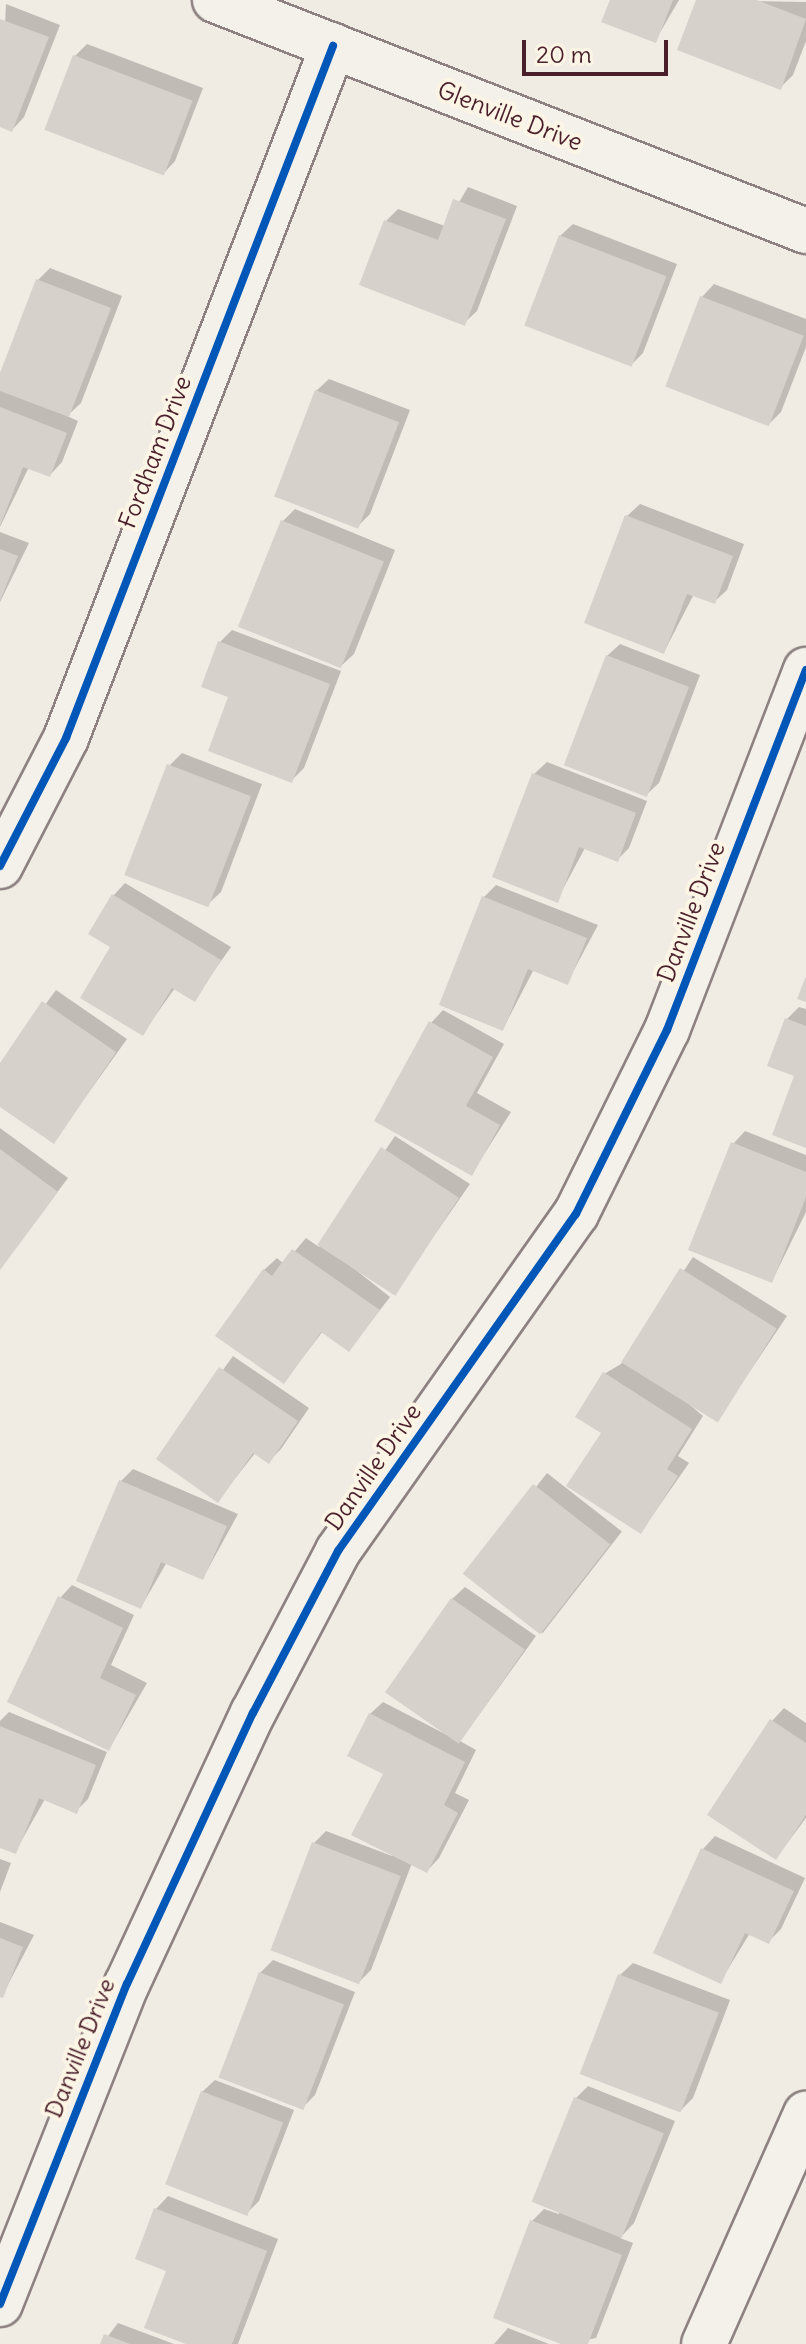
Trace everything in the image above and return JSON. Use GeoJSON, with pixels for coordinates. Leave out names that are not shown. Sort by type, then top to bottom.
{"type":"FeatureCollection","features":[{"type":"Feature","properties":{"kind":"street","name":"Glenville Drive"},"geometry":{"type":"LineString","coordinates":[[215,0],[806,231]]}},
{"type":"Feature","properties":{"kind":"street","name":"Fordham Drive"},"geometry":{"type":"LineString","coordinates":[[0,866],[66,738],[333,46]]}},
{"type":"Feature","properties":{"kind":"street","name":"Danville Drive"},"geometry":{"type":"LineString","coordinates":[[0,2304],[127,1984],[253,1713],[338,1551],[576,1214],[667,1030],[806,670]]}},
{"type":"Feature","properties":{"kind":"street"},"geometry":{"type":"LineString","coordinates":[[704,2344],[806,2114]]}},
{"type":"Feature","properties":{"kind":"building"},"geometry":{"type":"Polygon","coordinates":[[[610,0],[673,0],[656,43],[601,22],[610,0]]]}},
{"type":"Feature","properties":{"kind":"building"},"geometry":{"type":"Polygon","coordinates":[[[696,0],[757,0],[806,19],[781,90],[677,50],[696,0]]]}},
{"type":"Feature","properties":{"kind":"building"},"geometry":{"type":"Polygon","coordinates":[[[0,19],[49,37],[12,132],[0,127],[0,19]]]}},
{"type":"Feature","properties":{"kind":"building"},"geometry":{"type":"Polygon","coordinates":[[[73,55],[192,101],[164,176],[44,130],[73,55]]]}},
{"type":"Feature","properties":{"kind":"building"},"geometry":{"type":"Polygon","coordinates":[[[453,199],[506,219],[465,326],[359,285],[384,220],[438,240],[453,199]]]}},
{"type":"Feature","properties":{"kind":"building"},"geometry":{"type":"Polygon","coordinates":[[[559,235],[666,276],[632,367],[524,326],[559,235]]]}},
{"type":"Feature","properties":{"kind":"building"},"geometry":{"type":"Polygon","coordinates":[[[36,279],[111,308],[69,417],[0,391],[0,373],[36,279]]]}},
{"type":"Feature","properties":{"kind":"building"},"geometry":{"type":"Polygon","coordinates":[[[700,296],[804,336],[769,426],[665,387],[700,296]]]}},
{"type":"Feature","properties":{"kind":"building"},"geometry":{"type":"Polygon","coordinates":[[[315,390],[399,422],[358,529],[274,496],[315,390]]]}},
{"type":"Feature","properties":{"kind":"building"},"geometry":{"type":"Polygon","coordinates":[[[0,407],[67,433],[50,477],[23,467],[0,526],[0,407]]]}},
{"type":"Feature","properties":{"kind":"building"},"geometry":{"type":"Polygon","coordinates":[[[625,515],[733,556],[715,604],[687,594],[664,654],[584,623],[625,515]]]}},
{"type":"Feature","properties":{"kind":"building"},"geometry":{"type":"Polygon","coordinates":[[[281,520],[384,562],[341,668],[238,627],[281,520]]]}},
{"type":"Feature","properties":{"kind":"building"},"geometry":{"type":"Polygon","coordinates":[[[0,549],[18,556],[0,601],[0,549]]]}},
{"type":"Feature","properties":{"kind":"building"},"geometry":{"type":"Polygon","coordinates":[[[218,641],[330,684],[292,783],[208,751],[228,697],[201,687],[218,641]]]}},
{"type":"Feature","properties":{"kind":"building"},"geometry":{"type":"Polygon","coordinates":[[[606,655],[689,687],[647,797],[564,765],[606,655]]]}},
{"type":"Feature","properties":{"kind":"building"},"geometry":{"type":"Polygon","coordinates":[[[167,764],[251,796],[208,907],[124,875],[167,764]]]}},
{"type":"Feature","properties":{"kind":"building"},"geometry":{"type":"Polygon","coordinates":[[[532,773],[636,813],[618,862],[579,847],[558,903],[492,877],[532,773]]]}},
{"type":"Feature","properties":{"kind":"building"},"geometry":{"type":"Polygon","coordinates":[[[112,894],[221,960],[195,1002],[172,988],[143,1036],[80,998],[110,947],[88,934],[112,894]]]}},
{"type":"Feature","properties":{"kind":"building"},"geometry":{"type":"Polygon","coordinates":[[[482,896],[587,938],[568,985],[528,969],[503,1031],[439,1005],[482,896]]]}},
{"type":"Feature","properties":{"kind":"building"},"geometry":{"type":"Polygon","coordinates":[[[806,976],[806,1002],[797,999],[806,976]]]}},
{"type":"Feature","properties":{"kind":"building"},"geometry":{"type":"Polygon","coordinates":[[[42,1001],[116,1052],[54,1144],[0,1107],[0,1063],[42,1001]]]}},
{"type":"Feature","properties":{"kind":"building"},"geometry":{"type":"Polygon","coordinates":[[[785,1018],[806,1026],[806,1148],[772,1135],[794,1076],[767,1066],[785,1018]]]}},
{"type":"Feature","properties":{"kind":"building"},"geometry":{"type":"Polygon","coordinates":[[[429,1021],[493,1057],[466,1106],[500,1125],[472,1176],[374,1121],[429,1021]]]}},
{"type":"Feature","properties":{"kind":"building"},"geometry":{"type":"Polygon","coordinates":[[[731,1142],[806,1172],[806,1197],[772,1283],[688,1250],[731,1142]]]}},
{"type":"Feature","properties":{"kind":"building"},"geometry":{"type":"Polygon","coordinates":[[[381,1147],[459,1198],[395,1296],[317,1245],[381,1147]]]}},
{"type":"Feature","properties":{"kind":"building"},"geometry":{"type":"Polygon","coordinates":[[[0,1149],[58,1192],[0,1270],[0,1149]]]}},
{"type":"Feature","properties":{"kind":"building"},"geometry":{"type":"Polygon","coordinates":[[[292,1249],[380,1310],[349,1352],[321,1332],[284,1384],[215,1336],[263,1269],[272,1276],[292,1249]]]}},
{"type":"Feature","properties":{"kind":"building"},"geometry":{"type":"Polygon","coordinates":[[[680,1268],[777,1328],[718,1423],[621,1362],[680,1268]]]}},
{"type":"Feature","properties":{"kind":"building"},"geometry":{"type":"Polygon","coordinates":[[[219,1367],[298,1421],[269,1464],[253,1453],[218,1503],[156,1459],[219,1367]]]}},
{"type":"Feature","properties":{"kind":"building"},"geometry":{"type":"Polygon","coordinates":[[[603,1372],[692,1429],[667,1469],[678,1476],[641,1534],[566,1486],[601,1433],[575,1417],[603,1372]]]}},
{"type":"Feature","properties":{"kind":"building"},"geometry":{"type":"Polygon","coordinates":[[[119,1480],[227,1526],[203,1580],[161,1562],[141,1609],[76,1581],[119,1480]]]}},
{"type":"Feature","properties":{"kind":"building"},"geometry":{"type":"Polygon","coordinates":[[[533,1484],[610,1544],[540,1634],[463,1574],[533,1484]]]}},
{"type":"Feature","properties":{"kind":"building"},"geometry":{"type":"Polygon","coordinates":[[[58,1596],[123,1628],[100,1678],[136,1695],[109,1751],[7,1702],[58,1596]]]}},
{"type":"Feature","properties":{"kind":"building"},"geometry":{"type":"Polygon","coordinates":[[[451,1598],[525,1650],[459,1744],[385,1692],[451,1598]]]}},
{"type":"Feature","properties":{"kind":"building"},"geometry":{"type":"Polygon","coordinates":[[[369,1713],[465,1762],[444,1805],[458,1813],[427,1873],[351,1835],[383,1774],[347,1756],[369,1713]]]}},
{"type":"Feature","properties":{"kind":"building"},"geometry":{"type":"Polygon","coordinates":[[[770,1719],[806,1743],[806,1815],[776,1860],[707,1815],[770,1719]]]}},
{"type":"Feature","properties":{"kind":"building"},"geometry":{"type":"Polygon","coordinates":[[[0,1726],[96,1765],[77,1814],[39,1798],[16,1854],[0,1848],[0,1726]]]}},
{"type":"Feature","properties":{"kind":"building"},"geometry":{"type":"Polygon","coordinates":[[[312,1842],[401,1876],[359,1984],[270,1950],[312,1842]]]}},
{"type":"Feature","properties":{"kind":"building"},"geometry":{"type":"Polygon","coordinates":[[[701,1848],[794,1891],[769,1944],[745,1933],[721,1984],[653,1953],[701,1848]]]}},
{"type":"Feature","properties":{"kind":"building"},"geometry":{"type":"Polygon","coordinates":[[[0,1938],[23,1947],[3,1998],[0,1997],[0,1938]]]}},
{"type":"Feature","properties":{"kind":"building"},"geometry":{"type":"Polygon","coordinates":[[[259,1972],[344,2005],[303,2110],[219,2077],[259,1972]]]}},
{"type":"Feature","properties":{"kind":"building"},"geometry":{"type":"Polygon","coordinates":[[[618,1974],[719,2013],[680,2113],[580,2074],[618,1974]]]}},
{"type":"Feature","properties":{"kind":"building"},"geometry":{"type":"Polygon","coordinates":[[[201,2091],[283,2123],[247,2216],[165,2184],[201,2091]]]}},
{"type":"Feature","properties":{"kind":"building"},"geometry":{"type":"Polygon","coordinates":[[[574,2097],[664,2133],[622,2238],[532,2202],[574,2097]]]}},
{"type":"Feature","properties":{"kind":"building"},"geometry":{"type":"Polygon","coordinates":[[[154,2208],[267,2251],[232,2344],[186,2344],[144,2328],[166,2271],[135,2259],[154,2208]]]}},
{"type":"Feature","properties":{"kind":"building"},"geometry":{"type":"Polygon","coordinates":[[[530,2220],[622,2255],[588,2344],[561,2344],[493,2318],[530,2220]]]}},
{"type":"Feature","properties":{"kind":"building"},"geometry":{"type":"Polygon","coordinates":[[[104,2334],[130,2344],[100,2344],[104,2334]]]}},
{"type":"Feature","properties":{"kind":"cycle path"},"geometry":{"type":"LineString","coordinates":[[0,866],[66,738],[333,46]]}},
{"type":"Feature","properties":{"kind":"cycle path"},"geometry":{"type":"LineString","coordinates":[[0,2304],[127,1984],[253,1713],[338,1551],[576,1214],[667,1030],[806,670]]}}]}
